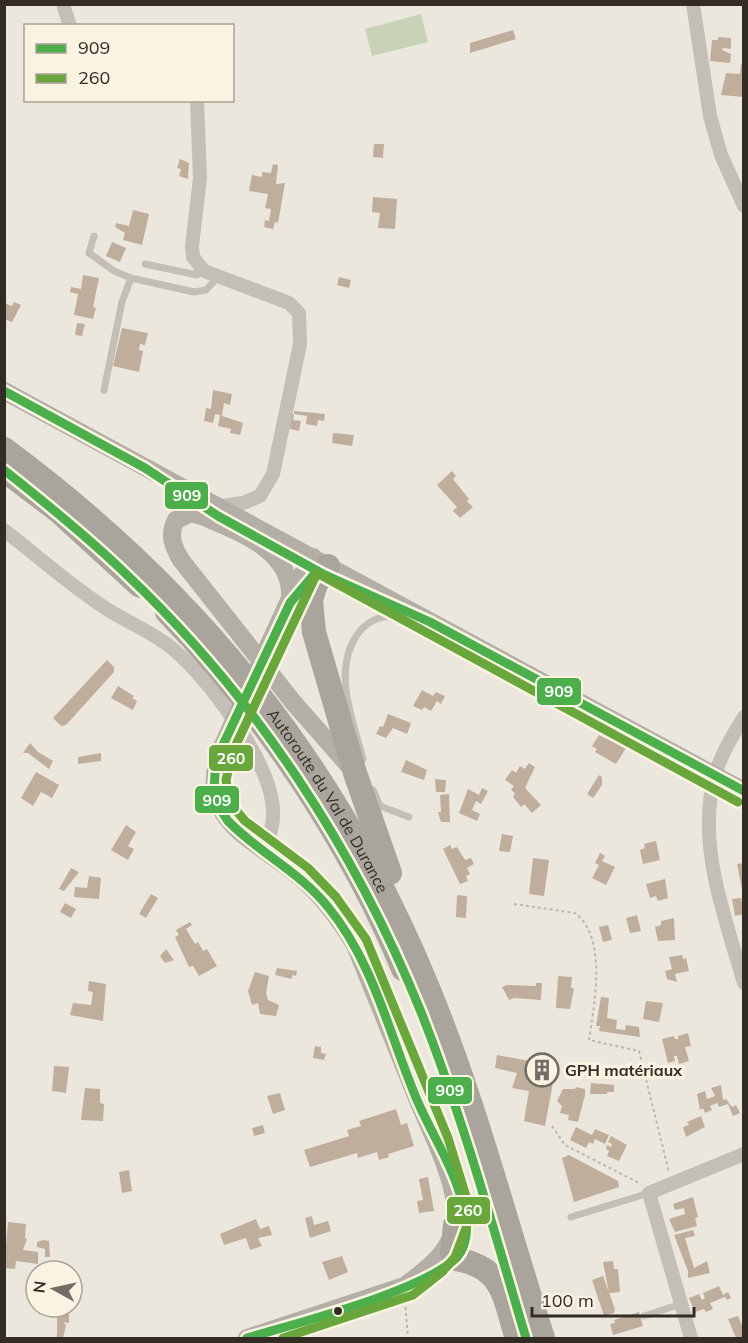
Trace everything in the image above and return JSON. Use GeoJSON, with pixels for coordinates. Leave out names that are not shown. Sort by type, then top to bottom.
{"type":"FeatureCollection","features":[{"type":"Feature","properties":{"kind":"highway","name":"Autoroute du Val de Durance"},"geometry":{"type":"LineString","coordinates":[[4,449],[52,484],[117,540],[229,654],[267,701],[360,845],[397,917],[434,1004],[481,1139]]}},
{"type":"Feature","properties":{"kind":"highway","name":"Autoroute du Val de Durance"},"geometry":{"type":"LineString","coordinates":[[4,470],[58,511],[112,558],[177,623],[224,676],[296,774],[354,870],[401,964],[436,1054],[526,1338]]}},
{"type":"Feature","properties":{"kind":"highway"},"geometry":{"type":"LineString","coordinates":[[319,566],[312,591],[311,616],[363,775],[383,858],[429,965],[454,1040],[481,1139],[543,1338]]}},
{"type":"Feature","properties":{"kind":"highway"},"geometry":{"type":"LineString","coordinates":[[455,1224],[452,1254],[456,1259],[475,1263],[490,1272],[498,1281],[516,1338]]}},
{"type":"Feature","properties":{"kind":"street"},"geometry":{"type":"LineString","coordinates":[[63,4],[69,24]]}},
{"type":"Feature","properties":{"kind":"street"},"geometry":{"type":"LineString","coordinates":[[693,4],[710,116],[721,155],[744,206]]}},
{"type":"Feature","properties":{"kind":"street"},"geometry":{"type":"LineString","coordinates":[[197,102],[201,158],[192,246],[193,257],[204,271],[289,303],[299,313],[300,344],[273,474],[260,496],[243,503],[221,506]]}},
{"type":"Feature","properties":{"kind":"street"},"geometry":{"type":"LineString","coordinates":[[4,391],[145,468],[221,506],[319,566]]}},
{"type":"Feature","properties":{"kind":"street"},"geometry":{"type":"LineString","coordinates":[[145,468],[218,516],[424,619],[744,791]]}},
{"type":"Feature","properties":{"kind":"street"},"geometry":{"type":"LineString","coordinates":[[290,603],[291,588],[288,575],[273,554],[202,516],[191,513],[176,519],[171,529],[172,541],[181,560],[293,702],[363,775]]}},
{"type":"Feature","properties":{"kind":"street"},"geometry":{"type":"LineString","coordinates":[[4,530],[109,610],[172,649],[217,697],[249,746],[269,787],[272,823],[263,849]]}},
{"type":"Feature","properties":{"kind":"street"},"geometry":{"type":"LineString","coordinates":[[247,1338],[428,1278],[456,1259],[462,1251],[465,1238],[464,1206],[355,945],[328,905],[301,878],[230,823],[216,799],[215,769],[227,737],[290,603],[319,566]]}},
{"type":"Feature","properties":{"kind":"street"},"geometry":{"type":"LineString","coordinates":[[744,717],[715,776],[709,845],[721,902],[744,983]]}},
{"type":"Feature","properties":{"kind":"street"},"geometry":{"type":"LineString","coordinates":[[691,1338],[649,1193],[744,1154]]}},
{"type":"Feature","properties":{"kind":"street"},"geometry":{"type":"LineString","coordinates":[[403,1286],[434,1263],[445,1250],[455,1224],[457,1207],[441,1155]]}},
{"type":"Feature","properties":{"kind":"lane"},"geometry":{"type":"LineString","coordinates":[[94,236],[89,254],[114,271],[131,278],[194,292],[206,290],[218,277]]}},
{"type":"Feature","properties":{"kind":"lane"},"geometry":{"type":"LineString","coordinates":[[146,264],[197,275],[204,271]]}},
{"type":"Feature","properties":{"kind":"lane"},"geometry":{"type":"LineString","coordinates":[[104,390],[122,302],[131,278]]}},
{"type":"Feature","properties":{"kind":"lane"},"geometry":{"type":"LineString","coordinates":[[409,817],[380,806],[363,775],[344,667],[348,648],[362,627],[381,617],[424,619]]}},
{"type":"Feature","properties":{"kind":"lane"},"geometry":{"type":"LineString","coordinates":[[571,1217],[649,1193]]}},
{"type":"Feature","properties":{"kind":"lane"},"geometry":{"type":"LineString","coordinates":[[644,1316],[681,1304]]}},
{"type":"Feature","properties":{"kind":"path"},"geometry":{"type":"LineString","coordinates":[[514,904],[575,913],[581,918],[589,933],[598,973],[589,1040],[639,1051],[672,1182]]}},
{"type":"Feature","properties":{"kind":"path"},"geometry":{"type":"LineString","coordinates":[[552,1126],[565,1145],[642,1185],[649,1193]]}},
{"type":"Feature","properties":{"kind":"path"},"geometry":{"type":"LineString","coordinates":[[403,1286],[408,1338]]}},
{"type":"Feature","properties":{"kind":"green space"},"geometry":{"type":"Polygon","coordinates":[[[421,14],[428,42],[372,56],[365,29],[421,14]]]}},
{"type":"Feature","properties":{"kind":"building"},"geometry":{"type":"Polygon","coordinates":[[[513,30],[516,39],[470,53],[470,43],[513,30]]]}},
{"type":"Feature","properties":{"kind":"building"},"geometry":{"type":"Polygon","coordinates":[[[718,37],[731,38],[731,49],[723,48],[722,50],[731,54],[730,63],[710,61],[712,40],[718,40],[718,37]]]}},
{"type":"Feature","properties":{"kind":"building"},"geometry":{"type":"Polygon","coordinates":[[[741,64],[744,65],[744,97],[721,95],[726,73],[740,74],[741,64]]]}},
{"type":"Feature","properties":{"kind":"building"},"geometry":{"type":"Polygon","coordinates":[[[374,144],[384,144],[383,158],[373,157],[374,144]]]}},
{"type":"Feature","properties":{"kind":"building"},"geometry":{"type":"Polygon","coordinates":[[[180,159],[189,163],[188,179],[179,176],[181,169],[177,168],[180,159]]]}},
{"type":"Feature","properties":{"kind":"building"},"geometry":{"type":"Polygon","coordinates":[[[273,164],[278,165],[276,184],[285,183],[278,223],[275,222],[273,229],[264,227],[265,220],[269,221],[271,209],[265,208],[268,194],[249,191],[252,175],[262,177],[262,172],[271,173],[273,164]]]}},
{"type":"Feature","properties":{"kind":"building"},"geometry":{"type":"Polygon","coordinates":[[[373,197],[397,199],[395,229],[378,228],[380,213],[372,212],[373,197]]]}},
{"type":"Feature","properties":{"kind":"building"},"geometry":{"type":"Polygon","coordinates":[[[133,210],[149,214],[142,245],[123,240],[125,233],[115,227],[116,223],[129,226],[133,210]]]}},
{"type":"Feature","properties":{"kind":"building"},"geometry":{"type":"Polygon","coordinates":[[[112,242],[126,248],[120,262],[106,256],[112,242]]]}},
{"type":"Feature","properties":{"kind":"building"},"geometry":{"type":"Polygon","coordinates":[[[83,275],[99,278],[93,319],[74,315],[78,294],[70,292],[71,287],[81,289],[83,275]]]}},
{"type":"Feature","properties":{"kind":"building"},"geometry":{"type":"Polygon","coordinates":[[[339,277],[351,280],[349,288],[337,285],[339,277]]]}},
{"type":"Feature","properties":{"kind":"building"},"geometry":{"type":"Polygon","coordinates":[[[14,302],[21,305],[12,322],[4,319],[4,303],[12,306],[14,302]]]}},
{"type":"Feature","properties":{"kind":"building"},"geometry":{"type":"Polygon","coordinates":[[[77,323],[85,324],[82,336],[75,335],[77,323]]]}},
{"type":"Feature","properties":{"kind":"building"},"geometry":{"type":"Polygon","coordinates":[[[122,328],[148,333],[145,345],[140,344],[139,350],[143,351],[139,372],[113,366],[122,328]]]}},
{"type":"Feature","properties":{"kind":"building"},"geometry":{"type":"Polygon","coordinates":[[[213,390],[232,394],[230,405],[224,403],[222,416],[243,423],[240,435],[230,433],[231,429],[218,426],[220,415],[215,414],[213,423],[204,421],[206,408],[211,409],[213,390]]]}},
{"type":"Feature","properties":{"kind":"building"},"geometry":{"type":"Polygon","coordinates":[[[294,411],[325,414],[324,421],[318,420],[317,426],[306,424],[307,416],[294,414],[294,411]]]}},
{"type":"Feature","properties":{"kind":"building"},"geometry":{"type":"Polygon","coordinates":[[[288,413],[294,414],[293,420],[301,421],[299,431],[286,428],[288,413]]]}},
{"type":"Feature","properties":{"kind":"building"},"geometry":{"type":"Polygon","coordinates":[[[333,433],[354,435],[352,446],[332,443],[333,433]]]}},
{"type":"Feature","properties":{"kind":"building"},"geometry":{"type":"Polygon","coordinates":[[[452,471],[456,476],[453,479],[473,507],[460,518],[453,511],[457,507],[437,485],[452,471]]]}},
{"type":"Feature","properties":{"kind":"building"},"geometry":{"type":"Polygon","coordinates":[[[107,660],[114,667],[114,672],[66,725],[61,726],[53,718],[107,660]]]}},
{"type":"Feature","properties":{"kind":"building"},"geometry":{"type":"Polygon","coordinates":[[[118,686],[134,696],[132,698],[137,701],[133,710],[111,698],[118,686]]]}},
{"type":"Feature","properties":{"kind":"building"},"geometry":{"type":"Polygon","coordinates":[[[422,690],[433,696],[436,692],[445,696],[441,704],[437,701],[431,711],[424,707],[422,710],[413,706],[422,690]]]}},
{"type":"Feature","properties":{"kind":"building"},"geometry":{"type":"Polygon","coordinates":[[[388,714],[411,723],[407,734],[393,728],[386,738],[376,734],[380,726],[383,727],[388,714]]]}},
{"type":"Feature","properties":{"kind":"building"},"geometry":{"type":"Polygon","coordinates":[[[599,735],[626,748],[616,764],[595,752],[597,749],[592,746],[599,735]]]}},
{"type":"Feature","properties":{"kind":"building"},"geometry":{"type":"Polygon","coordinates":[[[30,743],[38,752],[53,761],[49,769],[28,753],[23,753],[30,743]]]}},
{"type":"Feature","properties":{"kind":"building"},"geometry":{"type":"Polygon","coordinates":[[[101,753],[101,761],[78,764],[78,757],[101,753]]]}},
{"type":"Feature","properties":{"kind":"building"},"geometry":{"type":"Polygon","coordinates":[[[406,760],[427,770],[424,780],[401,772],[406,760]]]}},
{"type":"Feature","properties":{"kind":"building"},"geometry":{"type":"Polygon","coordinates":[[[529,763],[535,767],[525,788],[541,805],[532,813],[524,804],[521,807],[513,797],[515,793],[511,790],[514,786],[505,780],[512,770],[516,773],[520,766],[525,769],[529,763]]]}},
{"type":"Feature","properties":{"kind":"building"},"geometry":{"type":"Polygon","coordinates":[[[36,772],[59,785],[52,798],[41,792],[33,806],[21,798],[36,772]]]}},
{"type":"Feature","properties":{"kind":"building"},"geometry":{"type":"Polygon","coordinates":[[[599,775],[602,777],[602,785],[593,798],[587,794],[599,775]]]}},
{"type":"Feature","properties":{"kind":"building"},"geometry":{"type":"Polygon","coordinates":[[[435,779],[446,780],[445,792],[436,792],[435,779]]]}},
{"type":"Feature","properties":{"kind":"building"},"geometry":{"type":"Polygon","coordinates":[[[482,788],[488,791],[481,804],[476,801],[472,810],[480,814],[477,821],[459,813],[468,789],[479,795],[482,788]]]}},
{"type":"Feature","properties":{"kind":"building"},"geometry":{"type":"Polygon","coordinates":[[[449,794],[450,822],[441,822],[438,812],[441,812],[440,795],[449,794]]]}},
{"type":"Feature","properties":{"kind":"building"},"geometry":{"type":"Polygon","coordinates":[[[126,825],[136,832],[128,846],[134,849],[128,860],[111,850],[126,825]]]}},
{"type":"Feature","properties":{"kind":"building"},"geometry":{"type":"Polygon","coordinates":[[[502,834],[513,836],[510,852],[499,851],[502,834]]]}},
{"type":"Feature","properties":{"kind":"building"},"geometry":{"type":"Polygon","coordinates":[[[656,841],[660,860],[643,864],[640,850],[645,848],[644,844],[656,841]]]}},
{"type":"Feature","properties":{"kind":"building"},"geometry":{"type":"Polygon","coordinates":[[[450,845],[452,849],[457,847],[465,860],[471,858],[474,864],[467,868],[470,874],[466,876],[468,881],[460,884],[443,849],[450,845]]]}},
{"type":"Feature","properties":{"kind":"building"},"geometry":{"type":"Polygon","coordinates":[[[600,853],[605,856],[602,861],[615,867],[606,885],[592,878],[599,865],[595,863],[600,853]]]}},
{"type":"Feature","properties":{"kind":"building"},"geometry":{"type":"Polygon","coordinates":[[[533,858],[549,860],[544,896],[529,894],[533,858]]]}},
{"type":"Feature","properties":{"kind":"building"},"geometry":{"type":"Polygon","coordinates":[[[744,863],[744,888],[742,889],[737,864],[744,863]]]}},
{"type":"Feature","properties":{"kind":"building"},"geometry":{"type":"Polygon","coordinates":[[[71,868],[79,872],[64,891],[59,889],[71,868]]]}},
{"type":"Feature","properties":{"kind":"building"},"geometry":{"type":"Polygon","coordinates":[[[89,876],[101,878],[99,899],[74,897],[75,887],[87,888],[89,876]]]}},
{"type":"Feature","properties":{"kind":"building"},"geometry":{"type":"Polygon","coordinates":[[[665,879],[668,898],[658,901],[656,896],[650,898],[646,884],[665,879]]]}},
{"type":"Feature","properties":{"kind":"building"},"geometry":{"type":"Polygon","coordinates":[[[151,894],[158,898],[146,918],[139,914],[151,894]]]}},
{"type":"Feature","properties":{"kind":"building"},"geometry":{"type":"Polygon","coordinates":[[[457,895],[467,896],[466,918],[456,917],[457,895]]]}},
{"type":"Feature","properties":{"kind":"building"},"geometry":{"type":"Polygon","coordinates":[[[741,898],[744,914],[735,916],[732,899],[741,898]]]}},
{"type":"Feature","properties":{"kind":"building"},"geometry":{"type":"Polygon","coordinates":[[[65,903],[76,909],[71,918],[60,912],[65,903]]]}},
{"type":"Feature","properties":{"kind":"building"},"geometry":{"type":"Polygon","coordinates":[[[637,915],[641,931],[630,933],[626,918],[637,915]]]}},
{"type":"Feature","properties":{"kind":"building"},"geometry":{"type":"Polygon","coordinates":[[[674,918],[675,940],[658,941],[655,927],[661,925],[661,921],[674,918]]]}},
{"type":"Feature","properties":{"kind":"building"},"geometry":{"type":"Polygon","coordinates":[[[190,922],[192,925],[186,929],[195,944],[198,942],[203,951],[207,949],[217,966],[199,976],[193,966],[189,967],[175,937],[179,935],[176,930],[190,922]]]}},
{"type":"Feature","properties":{"kind":"building"},"geometry":{"type":"Polygon","coordinates":[[[608,925],[612,940],[603,942],[599,927],[608,925]]]}},
{"type":"Feature","properties":{"kind":"building"},"geometry":{"type":"Polygon","coordinates":[[[166,949],[174,960],[165,963],[160,956],[166,949]]]}},
{"type":"Feature","properties":{"kind":"building"},"geometry":{"type":"Polygon","coordinates":[[[682,955],[683,959],[686,958],[689,971],[675,974],[677,982],[667,979],[665,971],[672,969],[669,957],[682,955]]]}},
{"type":"Feature","properties":{"kind":"building"},"geometry":{"type":"Polygon","coordinates":[[[277,968],[297,971],[296,976],[292,975],[292,979],[275,975],[277,968]]]}},
{"type":"Feature","properties":{"kind":"building"},"geometry":{"type":"Polygon","coordinates":[[[255,972],[269,976],[266,993],[268,1000],[279,1005],[276,1016],[260,1014],[258,1003],[252,1005],[248,991],[255,972]]]}},
{"type":"Feature","properties":{"kind":"building"},"geometry":{"type":"Polygon","coordinates":[[[558,976],[572,977],[571,988],[574,988],[570,1009],[556,1008],[558,976]]]}},
{"type":"Feature","properties":{"kind":"building"},"geometry":{"type":"Polygon","coordinates":[[[89,981],[106,984],[103,1021],[70,1015],[73,1003],[91,1005],[93,992],[88,991],[89,981]]]}},
{"type":"Feature","properties":{"kind":"building"},"geometry":{"type":"Polygon","coordinates":[[[536,983],[542,983],[541,1000],[514,998],[509,1000],[502,987],[507,985],[536,986],[536,983]]]}},
{"type":"Feature","properties":{"kind":"building"},"geometry":{"type":"Polygon","coordinates":[[[601,997],[609,998],[607,1018],[617,1020],[616,1029],[625,1030],[626,1025],[639,1027],[640,1037],[599,1031],[600,1026],[596,1026],[601,997]]]}},
{"type":"Feature","properties":{"kind":"building"},"geometry":{"type":"Polygon","coordinates":[[[646,1001],[663,1003],[659,1022],[643,1019],[646,1001]]]}},
{"type":"Feature","properties":{"kind":"building"},"geometry":{"type":"Polygon","coordinates":[[[688,1033],[691,1046],[685,1047],[689,1061],[679,1064],[677,1056],[674,1056],[675,1061],[668,1063],[662,1039],[674,1036],[678,1039],[678,1036],[688,1033]]]}},
{"type":"Feature","properties":{"kind":"building"},"geometry":{"type":"Polygon","coordinates":[[[315,1046],[321,1047],[321,1053],[326,1054],[324,1060],[313,1058],[315,1046]]]}},
{"type":"Feature","properties":{"kind":"building"},"geometry":{"type":"Polygon","coordinates":[[[497,1055],[556,1066],[545,1126],[524,1121],[529,1091],[512,1088],[517,1073],[495,1068],[497,1055]]]}},
{"type":"Feature","properties":{"kind":"building"},"geometry":{"type":"Polygon","coordinates":[[[54,1066],[69,1067],[66,1093],[52,1091],[54,1066]]]}},
{"type":"Feature","properties":{"kind":"building"},"geometry":{"type":"Polygon","coordinates":[[[591,1083],[614,1085],[614,1092],[590,1094],[591,1083]]]}},
{"type":"Feature","properties":{"kind":"building"},"geometry":{"type":"Polygon","coordinates":[[[721,1085],[723,1100],[726,1099],[732,1107],[736,1105],[740,1113],[733,1116],[728,1104],[719,1107],[717,1103],[710,1106],[712,1110],[705,1113],[703,1108],[700,1110],[697,1094],[705,1091],[707,1099],[715,1096],[711,1088],[721,1085]]]}},
{"type":"Feature","properties":{"kind":"building"},"geometry":{"type":"Polygon","coordinates":[[[576,1087],[585,1089],[578,1122],[568,1120],[569,1115],[560,1113],[562,1106],[557,1101],[563,1089],[575,1089],[576,1087]]]}},
{"type":"Feature","properties":{"kind":"building"},"geometry":{"type":"Polygon","coordinates":[[[85,1088],[100,1089],[100,1103],[104,1104],[103,1121],[81,1120],[85,1088]]]}},
{"type":"Feature","properties":{"kind":"building"},"geometry":{"type":"Polygon","coordinates":[[[280,1093],[285,1110],[273,1114],[267,1096],[280,1093]]]}},
{"type":"Feature","properties":{"kind":"building"},"geometry":{"type":"Polygon","coordinates":[[[396,1109],[401,1125],[407,1123],[414,1146],[388,1154],[389,1157],[379,1160],[377,1152],[358,1158],[357,1153],[310,1167],[304,1150],[349,1136],[347,1130],[361,1126],[359,1121],[396,1109]]]}},
{"type":"Feature","properties":{"kind":"building"},"geometry":{"type":"Polygon","coordinates":[[[701,1116],[705,1127],[686,1137],[683,1127],[689,1125],[687,1122],[701,1116]]]}},
{"type":"Feature","properties":{"kind":"building"},"geometry":{"type":"Polygon","coordinates":[[[263,1125],[265,1133],[254,1136],[252,1128],[263,1125]]]}},
{"type":"Feature","properties":{"kind":"building"},"geometry":{"type":"Polygon","coordinates":[[[576,1127],[592,1135],[595,1129],[609,1135],[605,1144],[595,1139],[593,1144],[589,1142],[586,1148],[570,1140],[576,1127]]]}},
{"type":"Feature","properties":{"kind":"building"},"geometry":{"type":"Polygon","coordinates":[[[611,1136],[627,1145],[619,1161],[607,1156],[609,1151],[606,1149],[607,1145],[611,1147],[612,1144],[608,1142],[611,1136]]]}},
{"type":"Feature","properties":{"kind":"building"},"geometry":{"type":"Polygon","coordinates":[[[569,1155],[618,1181],[619,1187],[574,1202],[562,1158],[569,1155]]]}},
{"type":"Feature","properties":{"kind":"building"},"geometry":{"type":"Polygon","coordinates":[[[129,1170],[132,1191],[122,1193],[119,1172],[129,1170]]]}},
{"type":"Feature","properties":{"kind":"building"},"geometry":{"type":"Polygon","coordinates":[[[428,1177],[434,1211],[419,1213],[417,1201],[423,1200],[419,1179],[428,1177]]]}},
{"type":"Feature","properties":{"kind":"building"},"geometry":{"type":"Polygon","coordinates":[[[693,1197],[698,1217],[695,1218],[697,1226],[675,1232],[669,1219],[685,1214],[684,1208],[675,1210],[673,1204],[693,1197]]]}},
{"type":"Feature","properties":{"kind":"building"},"geometry":{"type":"Polygon","coordinates":[[[312,1216],[314,1225],[328,1221],[331,1231],[310,1238],[305,1218],[312,1216]]]}},
{"type":"Feature","properties":{"kind":"building"},"geometry":{"type":"Polygon","coordinates":[[[256,1219],[260,1229],[269,1226],[272,1235],[258,1238],[262,1246],[250,1250],[246,1238],[224,1245],[220,1234],[256,1219]]]}},
{"type":"Feature","properties":{"kind":"building"},"geometry":{"type":"Polygon","coordinates":[[[8,1222],[26,1224],[25,1238],[27,1239],[23,1250],[38,1252],[38,1259],[24,1259],[24,1262],[16,1261],[15,1269],[4,1268],[8,1222]]]}},
{"type":"Feature","properties":{"kind":"building"},"geometry":{"type":"Polygon","coordinates":[[[693,1230],[695,1236],[685,1238],[694,1268],[707,1261],[710,1273],[688,1278],[688,1271],[674,1235],[693,1230]]]}},
{"type":"Feature","properties":{"kind":"building"},"geometry":{"type":"Polygon","coordinates":[[[49,1241],[50,1257],[45,1257],[45,1249],[37,1247],[37,1242],[49,1241]]]}},
{"type":"Feature","properties":{"kind":"building"},"geometry":{"type":"Polygon","coordinates":[[[342,1256],[348,1272],[329,1280],[322,1262],[342,1256]]]}},
{"type":"Feature","properties":{"kind":"building"},"geometry":{"type":"Polygon","coordinates":[[[613,1261],[614,1269],[618,1269],[620,1292],[609,1293],[603,1262],[613,1261]]]}},
{"type":"Feature","properties":{"kind":"building"},"geometry":{"type":"Polygon","coordinates":[[[603,1276],[615,1309],[614,1313],[604,1316],[592,1280],[603,1276]]]}},
{"type":"Feature","properties":{"kind":"building"},"geometry":{"type":"Polygon","coordinates":[[[719,1286],[723,1295],[728,1292],[731,1298],[727,1300],[725,1297],[710,1303],[713,1309],[706,1312],[704,1309],[695,1312],[689,1298],[699,1294],[702,1300],[705,1298],[703,1293],[719,1286]]]}},
{"type":"Feature","properties":{"kind":"building"},"geometry":{"type":"Polygon","coordinates":[[[639,1312],[643,1326],[613,1335],[610,1324],[615,1323],[614,1320],[639,1312]]]}},
{"type":"Feature","properties":{"kind":"building"},"geometry":{"type":"Polygon","coordinates":[[[738,1316],[744,1330],[744,1338],[736,1338],[728,1319],[738,1316]]]}},
{"type":"Feature","properties":{"kind":"building"},"geometry":{"type":"Polygon","coordinates":[[[57,1319],[69,1319],[69,1323],[63,1322],[66,1325],[63,1338],[57,1338],[57,1319]]]}},
{"type":"Feature","properties":{"kind":"transit line","name":"909"},"geometry":{"type":"LineString","coordinates":[[4,391],[145,468],[218,516],[323,574],[430,622],[744,791]]}},
{"type":"Feature","properties":{"kind":"transit line","name":"909"},"geometry":{"type":"LineString","coordinates":[[4,470],[97,547],[174,622],[218,671],[259,723],[333,834],[395,951],[421,1012],[464,1133],[526,1338]]}},
{"type":"Feature","properties":{"kind":"transit line","name":"909"},"geometry":{"type":"LineString","coordinates":[[247,1338],[327,1315],[419,1281],[442,1269],[458,1256],[466,1235],[465,1213],[456,1183],[417,1100],[369,975],[357,951],[344,929],[317,895],[228,821],[218,804],[214,786],[216,767],[222,747],[290,603],[317,571]]}},
{"type":"Feature","properties":{"kind":"transit line","name":"260"},"geometry":{"type":"LineString","coordinates":[[283,1338],[413,1295],[442,1272],[455,1257],[466,1228],[469,1206],[448,1138],[366,939],[336,897],[308,868],[245,821],[230,803],[226,780],[233,751],[317,573],[738,802]]}},
{"type":"Feature","properties":{"kind":"place","name":"GPH matériaux"},"geometry":{"type":"Point","coordinates":[542,1070]}}]}
